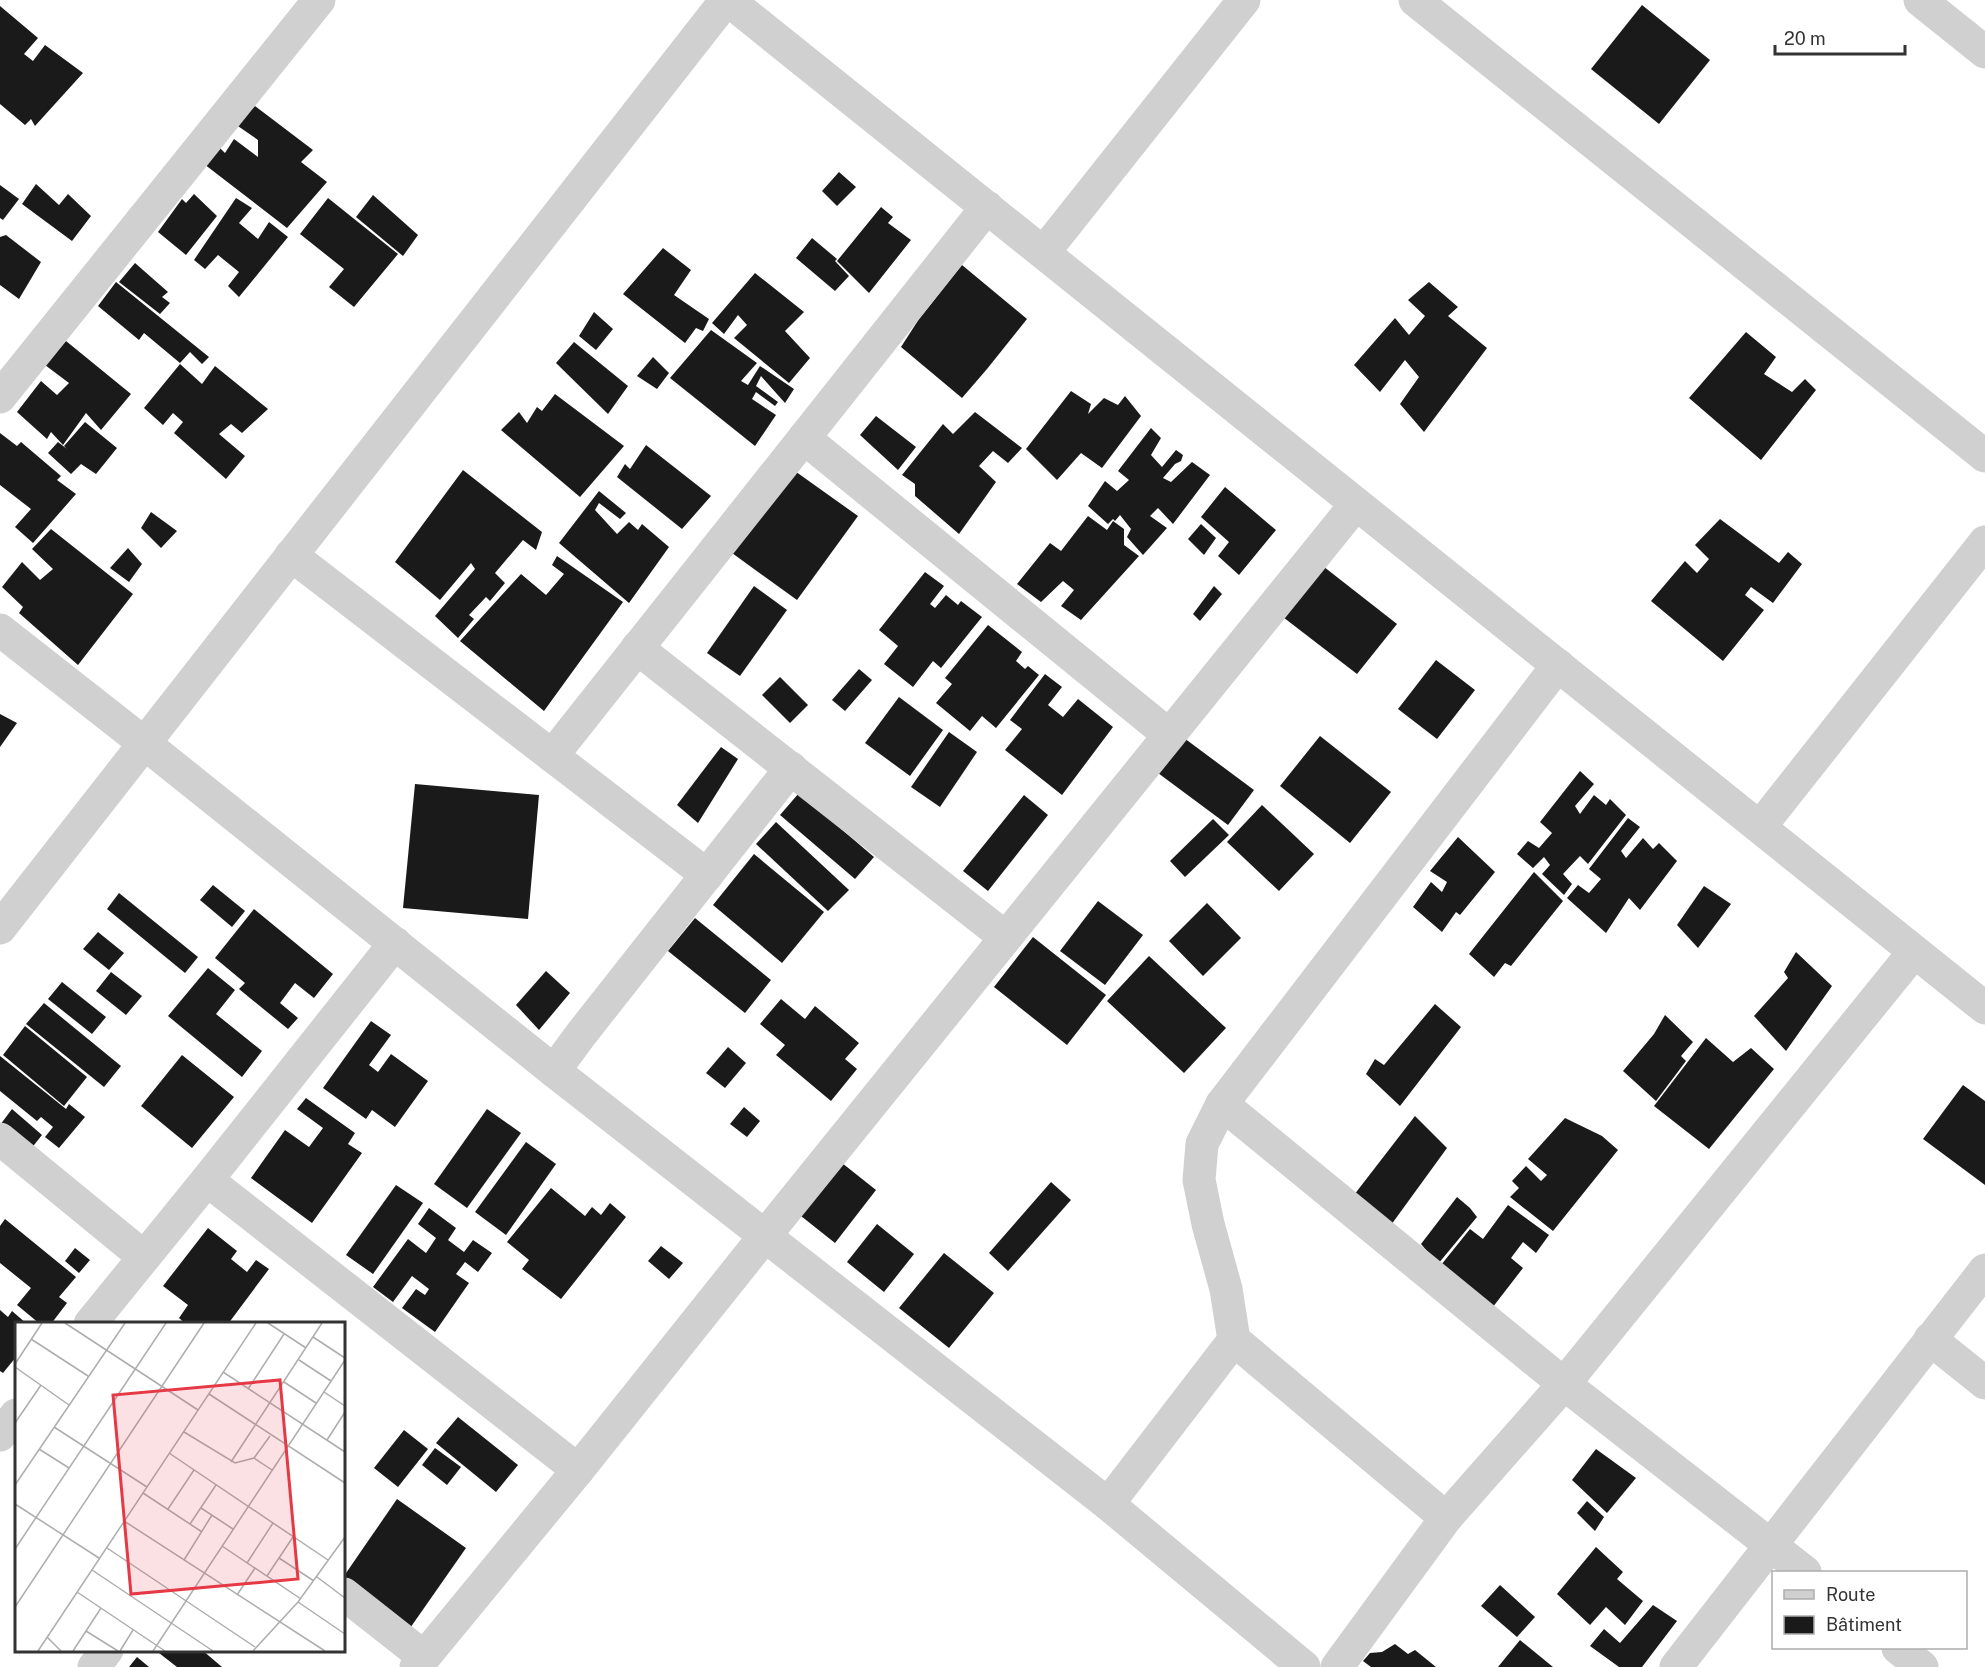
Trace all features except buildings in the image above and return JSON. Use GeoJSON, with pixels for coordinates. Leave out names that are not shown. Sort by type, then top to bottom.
{"type":"FeatureCollection","features":[{"type":"Feature","properties":{"kind":"street"},"geometry":{"type":"LineString","coordinates":[[0,397],[319,0]]}},
{"type":"Feature","properties":{"kind":"street"},"geometry":{"type":"LineString","coordinates":[[0,928],[727,0],[1985,1008]]}},
{"type":"Feature","properties":{"kind":"street"},"geometry":{"type":"LineString","coordinates":[[1044,252],[1244,0]]}},
{"type":"Feature","properties":{"kind":"street"},"geometry":{"type":"LineString","coordinates":[[1415,0],[1985,456]]}},
{"type":"Feature","properties":{"kind":"street"},"geometry":{"type":"LineString","coordinates":[[1920,0],[1985,52]]}},
{"type":"Feature","properties":{"kind":"street"},"geometry":{"type":"LineString","coordinates":[[552,756],[987,207]]}},
{"type":"Feature","properties":{"kind":"street"},"geometry":{"type":"LineString","coordinates":[[804,438],[1169,735]]}},
{"type":"Feature","properties":{"kind":"street"},"geometry":{"type":"LineString","coordinates":[[345,1595],[420,1662],[578,1470],[1356,504]]}},
{"type":"Feature","properties":{"kind":"street"},"geometry":{"type":"LineString","coordinates":[[1760,827],[1985,542]]}},
{"type":"Feature","properties":{"kind":"street"},"geometry":{"type":"LineString","coordinates":[[291,555],[707,874]]}},
{"type":"Feature","properties":{"kind":"street"},"geometry":{"type":"LineString","coordinates":[[0,630],[764,1237],[1108,1504],[1304,1667]]}},
{"type":"Feature","properties":{"kind":"street"},"geometry":{"type":"LineString","coordinates":[[637,648],[1005,937]]}},
{"type":"Feature","properties":{"kind":"street"},"geometry":{"type":"LineString","coordinates":[[1446,1518],[1234,1340],[1226,1289],[1208,1224],[1199,1180],[1202,1144],[1222,1104],[1558,665]]}},
{"type":"Feature","properties":{"kind":"street"},"geometry":{"type":"LineString","coordinates":[[554,1071],[791,768]]}},
{"type":"Feature","properties":{"kind":"street"},"geometry":{"type":"LineString","coordinates":[[91,1322],[395,943]]}},
{"type":"Feature","properties":{"kind":"street"},"geometry":{"type":"LineString","coordinates":[[1337,1667],[1446,1518],[1564,1384],[1914,952]]}},
{"type":"Feature","properties":{"kind":"street"},"geometry":{"type":"LineString","coordinates":[[1222,1104],[1564,1384],[1804,1571]]}},
{"type":"Feature","properties":{"kind":"street"},"geometry":{"type":"LineString","coordinates":[[0,1139],[144,1257]]}},
{"type":"Feature","properties":{"kind":"street"},"geometry":{"type":"LineString","coordinates":[[207,1179],[578,1470]]}},
{"type":"Feature","properties":{"kind":"street"},"geometry":{"type":"LineString","coordinates":[[1676,1667],[1985,1270]]}},
{"type":"Feature","properties":{"kind":"street"},"geometry":{"type":"LineString","coordinates":[[1108,1504],[1234,1340]]}},
{"type":"Feature","properties":{"kind":"street"},"geometry":{"type":"LineString","coordinates":[[1930,1340],[1985,1383]]}},
{"type":"Feature","properties":{"kind":"street"},"geometry":{"type":"LineString","coordinates":[[0,1435],[15,1416]]}},
{"type":"Feature","properties":{"kind":"street"},"geometry":{"type":"LineString","coordinates":[[1900,1649],[1922,1667]]}},
{"type":"Feature","properties":{"kind":"street"},"geometry":{"type":"LineString","coordinates":[[94,1667],[105,1652]]}}]}
